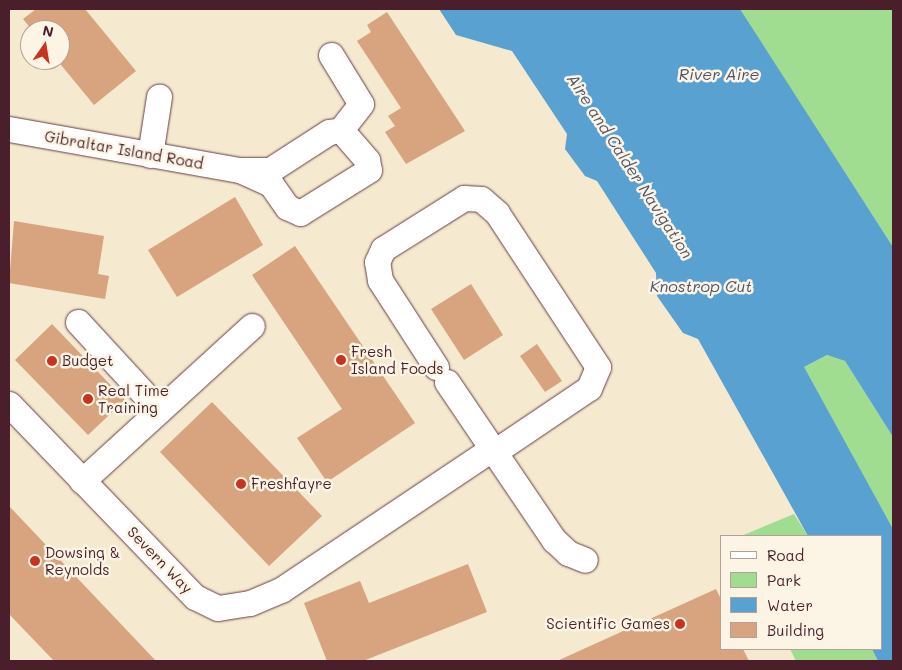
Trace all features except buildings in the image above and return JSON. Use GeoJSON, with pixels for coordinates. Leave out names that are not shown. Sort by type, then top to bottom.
{"type":"FeatureCollection","features":[{"type":"Feature","properties":{"kind":"street"},"geometry":{"type":"LineString","coordinates":[[240,170],[270,170],[329,132],[341,130],[362,104],[332,55]]}},
{"type":"Feature","properties":{"kind":"street"},"geometry":{"type":"LineString","coordinates":[[150,155],[159,97]]}},
{"type":"Feature","properties":{"kind":"street","name":"Gibraltar Island Road"},"geometry":{"type":"LineString","coordinates":[[9,129],[240,170]]}},
{"type":"Feature","properties":{"kind":"street"},"geometry":{"type":"LineString","coordinates":[[240,170],[271,184],[287,207],[300,213],[369,170],[363,154],[341,130]]}},
{"type":"Feature","properties":{"kind":"street","name":"Severn Way"},"geometry":{"type":"LineString","coordinates":[[10,410],[195,596],[218,608],[250,603],[281,590],[588,388],[598,368],[497,213],[482,198],[464,198],[383,249],[377,262],[380,280],[441,375],[493,450]]}},
{"type":"Feature","properties":{"kind":"street"},"geometry":{"type":"LineString","coordinates":[[78,322],[160,410]]}},
{"type":"Feature","properties":{"kind":"street"},"geometry":{"type":"LineString","coordinates":[[82,481],[252,326]]}},
{"type":"Feature","properties":{"kind":"street"},"geometry":{"type":"LineString","coordinates":[[493,450],[554,540],[568,553],[585,560]]}},
{"type":"Feature","properties":{"kind":"green space"},"geometry":{"type":"Polygon","coordinates":[[[740,9],[893,9],[893,247],[760,41],[740,9]]]}},
{"type":"Feature","properties":{"kind":"green space"},"geometry":{"type":"Polygon","coordinates":[[[827,355],[845,361],[893,437],[893,529],[805,375],[804,367],[827,355]]]}},
{"type":"Feature","properties":{"kind":"green space"},"geometry":{"type":"Polygon","coordinates":[[[794,514],[807,535],[743,535],[794,514]]]}},
{"type":"Feature","properties":{"kind":"green space"},"geometry":{"type":"Polygon","coordinates":[[[790,650],[872,650],[878,661],[796,661],[790,650]]]}},
{"type":"Feature","properties":{"kind":"water"},"geometry":{"type":"Polygon","coordinates":[[[439,9],[740,9],[893,247],[893,437],[845,361],[827,355],[804,367],[893,529],[893,661],[878,661],[872,650],[882,650],[882,535],[807,535],[698,339],[683,333],[657,296],[656,273],[597,181],[585,176],[565,149],[567,134],[512,51],[456,35],[439,9]]]}},
{"type":"Feature","properties":{"kind":"place","name":"Fresh Island Foods"},"geometry":{"type":"Point","coordinates":[341,360]}},
{"type":"Feature","properties":{"kind":"place","name":"Budget"},"geometry":{"type":"Point","coordinates":[52,361]}},
{"type":"Feature","properties":{"kind":"place","name":"Real Time Training"},"geometry":{"type":"Point","coordinates":[88,399]}},
{"type":"Feature","properties":{"kind":"place","name":"Freshfayre"},"geometry":{"type":"Point","coordinates":[241,484]}},
{"type":"Feature","properties":{"kind":"place","name":"Dowsing & Reynolds"},"geometry":{"type":"Point","coordinates":[35,561]}},
{"type":"Feature","properties":{"kind":"place","name":"Scientific Games"},"geometry":{"type":"Point","coordinates":[680,624]}},
{"type":"Feature","properties":{"kind":"water label","name":"River Aire"},"geometry":{"type":"Point","coordinates":[719,74]}},
{"type":"Feature","properties":{"kind":"water label","name":"Aire and Calder Navigation"},"geometry":{"type":"Point","coordinates":[630,166]}},
{"type":"Feature","properties":{"kind":"water label","name":"Knostrop Cut"},"geometry":{"type":"Point","coordinates":[701,286]}}]}
